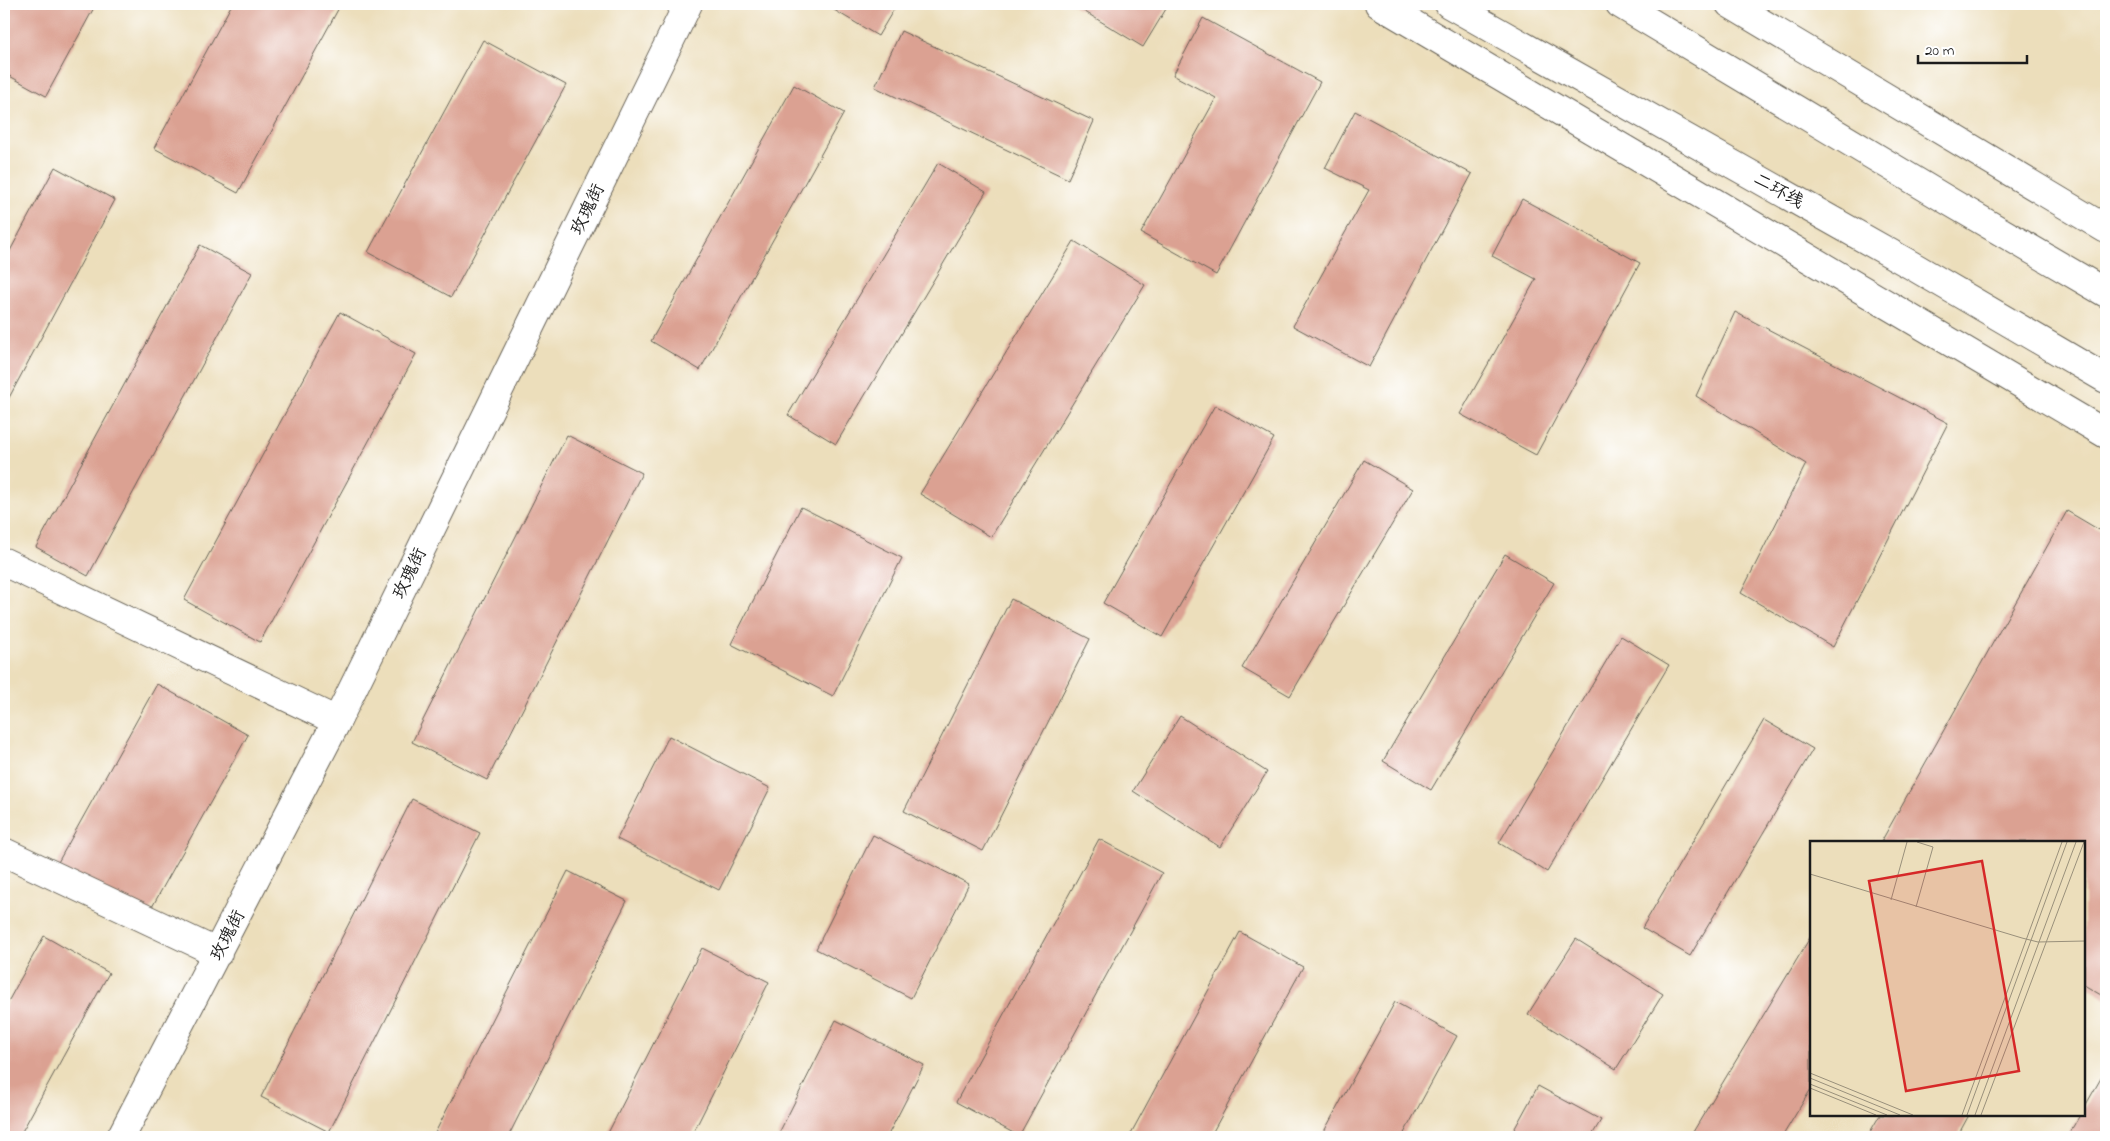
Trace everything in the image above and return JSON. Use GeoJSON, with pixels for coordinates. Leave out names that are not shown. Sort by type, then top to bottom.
{"type":"FeatureCollection","features":[{"type":"Feature","properties":{"kind":"main road","name":"玫瑰街"},"geometry":{"type":"LineString","coordinates":[[121,1137],[218,953],[336,721],[688,4]]}},
{"type":"Feature","properties":{"kind":"main road"},"geometry":{"type":"LineString","coordinates":[[1379,4],[2106,434]]}},
{"type":"Feature","properties":{"kind":"main road","name":"二环线"},"geometry":{"type":"LineString","coordinates":[[1449,4],[1903,260],[2106,379]]}},
{"type":"Feature","properties":{"kind":"main road"},"geometry":{"type":"LineString","coordinates":[[1620,4],[2106,293]]}},
{"type":"Feature","properties":{"kind":"main road"},"geometry":{"type":"LineString","coordinates":[[1730,4],[2106,229]]}},
{"type":"Feature","properties":{"kind":"main road"},"geometry":{"type":"LineString","coordinates":[[4,562],[336,721]]}},
{"type":"Feature","properties":{"kind":"main road"},"geometry":{"type":"LineString","coordinates":[[4,852],[218,953]]}},
{"type":"Feature","properties":{"kind":"building"},"geometry":{"type":"Polygon","coordinates":[[[4,4],[96,4],[46,96],[4,73],[4,4]]]}},
{"type":"Feature","properties":{"kind":"building"},"geometry":{"type":"Polygon","coordinates":[[[232,4],[341,4],[238,193],[154,148],[232,4]]]}},
{"type":"Feature","properties":{"kind":"building"},"geometry":{"type":"Polygon","coordinates":[[[824,4],[897,4],[878,36],[824,4]]]}},
{"type":"Feature","properties":{"kind":"building"},"geometry":{"type":"Polygon","coordinates":[[[1072,4],[1169,4],[1143,47],[1072,4]]]}},
{"type":"Feature","properties":{"kind":"building"},"geometry":{"type":"Polygon","coordinates":[[[1203,18],[1320,82],[1216,275],[1141,233],[1216,98],[1173,75],[1203,18]]]}},
{"type":"Feature","properties":{"kind":"building"},"geometry":{"type":"Polygon","coordinates":[[[901,31],[1094,121],[1068,179],[875,87],[901,31]]]}},
{"type":"Feature","properties":{"kind":"building"},"geometry":{"type":"Polygon","coordinates":[[[483,40],[566,85],[451,297],[368,252],[483,40]]]}},
{"type":"Feature","properties":{"kind":"building"},"geometry":{"type":"Polygon","coordinates":[[[794,85],[844,113],[700,370],[651,341],[794,85]]]}},
{"type":"Feature","properties":{"kind":"building"},"geometry":{"type":"Polygon","coordinates":[[[1355,111],[1472,174],[1369,367],[1293,326],[1369,190],[1325,168],[1355,111]]]}},
{"type":"Feature","properties":{"kind":"building"},"geometry":{"type":"Polygon","coordinates":[[[938,163],[986,192],[836,444],[788,415],[938,163]]]}},
{"type":"Feature","properties":{"kind":"building"},"geometry":{"type":"Polygon","coordinates":[[[55,167],[115,200],[4,407],[4,262],[55,167]]]}},
{"type":"Feature","properties":{"kind":"building"},"geometry":{"type":"Polygon","coordinates":[[[1522,199],[1640,263],[1536,455],[1460,414],[1536,279],[1492,256],[1522,199]]]}},
{"type":"Feature","properties":{"kind":"building"},"geometry":{"type":"Polygon","coordinates":[[[1074,241],[1145,285],[991,537],[920,494],[1074,241]]]}},
{"type":"Feature","properties":{"kind":"building"},"geometry":{"type":"Polygon","coordinates":[[[200,245],[252,273],[88,576],[36,547],[200,245]]]}},
{"type":"Feature","properties":{"kind":"building"},"geometry":{"type":"Polygon","coordinates":[[[340,312],[416,354],[260,642],[184,600],[340,312]]]}},
{"type":"Feature","properties":{"kind":"building"},"geometry":{"type":"Polygon","coordinates":[[[1735,312],[1948,423],[1833,647],[1741,593],[1806,464],[1696,396],[1735,312]]]}},
{"type":"Feature","properties":{"kind":"building"},"geometry":{"type":"Polygon","coordinates":[[[1215,405],[1274,438],[1162,637],[1103,603],[1215,405]]]}},
{"type":"Feature","properties":{"kind":"building"},"geometry":{"type":"Polygon","coordinates":[[[567,435],[642,473],[487,780],[412,742],[567,435]]]}},
{"type":"Feature","properties":{"kind":"building"},"geometry":{"type":"Polygon","coordinates":[[[1364,460],[1413,489],[1290,696],[1242,668],[1364,460]]]}},
{"type":"Feature","properties":{"kind":"building"},"geometry":{"type":"Polygon","coordinates":[[[801,507],[902,558],[833,696],[731,644],[801,507]]]}},
{"type":"Feature","properties":{"kind":"building"},"geometry":{"type":"Polygon","coordinates":[[[2067,511],[2106,534],[2106,998],[2085,986],[2085,841],[1882,841],[2067,511]]]}},
{"type":"Feature","properties":{"kind":"building"},"geometry":{"type":"Polygon","coordinates":[[[1505,554],[1554,583],[1431,790],[1383,761],[1505,554]]]}},
{"type":"Feature","properties":{"kind":"building"},"geometry":{"type":"Polygon","coordinates":[[[1011,599],[1090,639],[983,851],[904,811],[1011,599]]]}},
{"type":"Feature","properties":{"kind":"building"},"geometry":{"type":"Polygon","coordinates":[[[1621,636],[1669,665],[1547,872],[1499,843],[1621,636]]]}},
{"type":"Feature","properties":{"kind":"building"},"geometry":{"type":"Polygon","coordinates":[[[157,684],[248,735],[142,925],[51,875],[157,684]]]}},
{"type":"Feature","properties":{"kind":"building"},"geometry":{"type":"Polygon","coordinates":[[[1180,716],[1267,772],[1220,847],[1133,791],[1180,716]]]}},
{"type":"Feature","properties":{"kind":"building"},"geometry":{"type":"Polygon","coordinates":[[[1764,720],[1813,749],[1690,956],[1642,928],[1764,720]]]}},
{"type":"Feature","properties":{"kind":"building"},"geometry":{"type":"Polygon","coordinates":[[[669,736],[770,788],[719,890],[617,839],[669,736]]]}},
{"type":"Feature","properties":{"kind":"building"},"geometry":{"type":"Polygon","coordinates":[[[412,799],[480,833],[329,1132],[261,1097],[412,799]]]}},
{"type":"Feature","properties":{"kind":"building"},"geometry":{"type":"Polygon","coordinates":[[[873,835],[969,884],[911,998],[816,949],[873,835]]]}},
{"type":"Feature","properties":{"kind":"building"},"geometry":{"type":"Polygon","coordinates":[[[1099,839],[1162,873],[1019,1136],[956,1102],[1099,839]]]}},
{"type":"Feature","properties":{"kind":"building"},"geometry":{"type":"Polygon","coordinates":[[[568,871],[627,901],[508,1137],[433,1137],[568,871]]]}},
{"type":"Feature","properties":{"kind":"building"},"geometry":{"type":"Polygon","coordinates":[[[1240,932],[1303,967],[1210,1137],[1129,1137],[1240,932]]]}},
{"type":"Feature","properties":{"kind":"building"},"geometry":{"type":"Polygon","coordinates":[[[44,936],[109,973],[19,1137],[4,1137],[4,1009],[44,936]]]}},
{"type":"Feature","properties":{"kind":"building"},"geometry":{"type":"Polygon","coordinates":[[[1810,938],[1810,1091],[1782,1137],[1690,1137],[1810,938]]]}},
{"type":"Feature","properties":{"kind":"building"},"geometry":{"type":"Polygon","coordinates":[[[1576,939],[1663,994],[1616,1069],[1528,1014],[1576,939]]]}},
{"type":"Feature","properties":{"kind":"building"},"geometry":{"type":"Polygon","coordinates":[[[702,948],[769,982],[691,1137],[606,1137],[702,948]]]}},
{"type":"Feature","properties":{"kind":"building"},"geometry":{"type":"Polygon","coordinates":[[[1395,1002],[1457,1036],[1402,1137],[1321,1137],[1395,1002]]]}},
{"type":"Feature","properties":{"kind":"building"},"geometry":{"type":"Polygon","coordinates":[[[836,1020],[924,1065],[887,1137],[777,1137],[836,1020]]]}},
{"type":"Feature","properties":{"kind":"building"},"geometry":{"type":"Polygon","coordinates":[[[2104,1073],[2106,1074],[2106,1137],[2067,1137],[2079,1116],[2085,1116],[2085,1106],[2104,1073]]]}},
{"type":"Feature","properties":{"kind":"building"},"geometry":{"type":"Polygon","coordinates":[[[1538,1086],[1601,1120],[1591,1137],[1510,1137],[1538,1086]]]}},
{"type":"Feature","properties":{"kind":"building"},"geometry":{"type":"Polygon","coordinates":[[[1879,1116],[1968,1116],[1957,1137],[1867,1137],[1879,1116]]]}}]}
